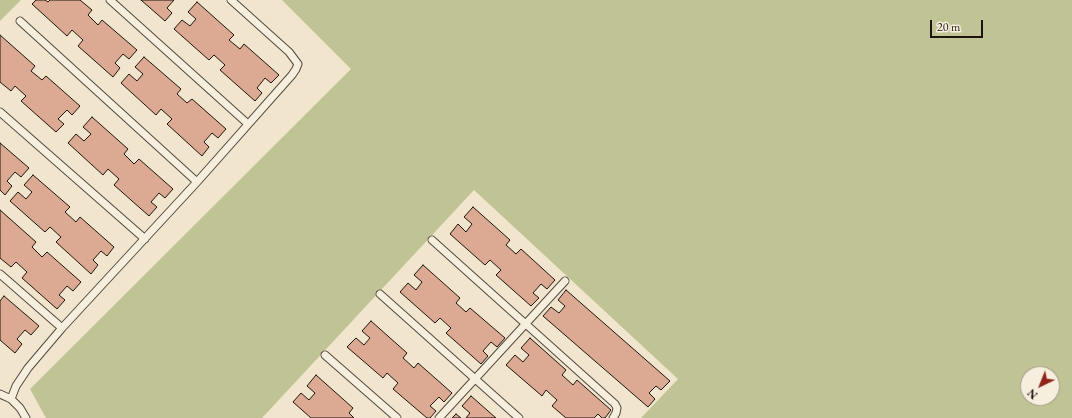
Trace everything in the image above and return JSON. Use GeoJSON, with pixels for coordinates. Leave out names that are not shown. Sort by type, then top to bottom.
{"type":"FeatureCollection","features":[{"type":"Feature","properties":{"kind":"lane"},"geometry":{"type":"LineString","coordinates":[[110,0],[248,124]]}},
{"type":"Feature","properties":{"kind":"lane"},"geometry":{"type":"LineString","coordinates":[[11,399],[16,386],[28,368],[62,328],[197,182],[292,75],[298,64],[289,52],[231,0]]}},
{"type":"Feature","properties":{"kind":"lane"},"geometry":{"type":"LineString","coordinates":[[20,21],[197,182]]}},
{"type":"Feature","properties":{"kind":"lane"},"geometry":{"type":"LineString","coordinates":[[0,112],[145,239]]}},
{"type":"Feature","properties":{"kind":"lane"},"geometry":{"type":"LineString","coordinates":[[432,240],[615,404],[617,408],[614,418]]}},
{"type":"Feature","properties":{"kind":"lane"},"geometry":{"type":"LineString","coordinates":[[0,274],[62,328]]}},
{"type":"Feature","properties":{"kind":"lane"},"geometry":{"type":"LineString","coordinates":[[439,418],[565,281]]}},
{"type":"Feature","properties":{"kind":"lane"},"geometry":{"type":"LineString","coordinates":[[380,294],[519,418]]}},
{"type":"Feature","properties":{"kind":"lane"},"geometry":{"type":"LineString","coordinates":[[326,355],[398,418]]}},
{"type":"Feature","properties":{"kind":"lane"},"geometry":{"type":"LineString","coordinates":[[0,394],[11,399],[20,408],[26,418]]}},
{"type":"Feature","properties":{"kind":"green space"},"geometry":{"type":"Polygon","coordinates":[[[0,0],[21,0],[0,21],[0,0]]]}},
{"type":"Feature","properties":{"kind":"green space"},"geometry":{"type":"Polygon","coordinates":[[[282,0],[1072,0],[1072,418],[641,418],[678,379],[474,190],[262,418],[46,418],[30,389],[351,69],[282,0]]]}},
{"type":"Feature","properties":{"kind":"building"},"geometry":{"type":"Polygon","coordinates":[[[36,0],[45,0],[48,2],[50,0],[80,0],[92,10],[88,15],[98,25],[102,20],[137,50],[129,59],[123,54],[115,63],[120,68],[113,77],[78,46],[83,40],[72,30],[67,36],[32,4],[36,0]]]}},
{"type":"Feature","properties":{"kind":"building"},"geometry":{"type":"Polygon","coordinates":[[[141,0],[174,0],[167,8],[172,13],[165,21],[141,0]]]}},
{"type":"Feature","properties":{"kind":"building"},"geometry":{"type":"Polygon","coordinates":[[[197,2],[234,35],[229,40],[240,49],[244,44],[279,75],[271,83],[265,78],[257,88],[262,93],[255,101],[220,70],[225,65],[214,55],[209,60],[174,29],[182,20],[190,26],[196,19],[188,12],[197,2]]]}},
{"type":"Feature","properties":{"kind":"building"},"geometry":{"type":"Polygon","coordinates":[[[0,35],[35,66],[31,71],[42,80],[46,76],[80,106],[72,115],[67,110],[58,119],[64,124],[56,132],[21,101],[26,96],[15,86],[11,91],[0,82],[0,35]]]}},
{"type":"Feature","properties":{"kind":"building"},"geometry":{"type":"Polygon","coordinates":[[[144,57],[181,89],[177,94],[187,103],[192,99],[226,129],[218,138],[212,133],[204,142],[209,147],[202,156],[167,124],[172,119],[161,109],[156,115],[121,83],[129,74],[137,81],[143,74],[135,67],[144,57]]]}},
{"type":"Feature","properties":{"kind":"building"},"geometry":{"type":"Polygon","coordinates":[[[92,117],[128,149],[124,154],[134,164],[139,159],[173,189],[165,198],[159,193],[151,202],[157,207],[149,216],[114,185],[119,179],[108,169],[103,175],[68,143],[76,134],[84,141],[91,134],[83,127],[92,117]]]}},
{"type":"Feature","properties":{"kind":"building"},"geometry":{"type":"Polygon","coordinates":[[[0,143],[29,168],[21,177],[15,172],[7,181],[12,186],[5,195],[0,190],[0,143]]]}},
{"type":"Feature","properties":{"kind":"building"},"geometry":{"type":"Polygon","coordinates":[[[33,175],[70,207],[65,212],[76,222],[80,217],[114,247],[107,256],[101,251],[93,260],[98,265],[91,274],[56,242],[61,237],[50,227],[45,232],[10,201],[18,192],[26,199],[32,192],[24,185],[33,175]]]}},
{"type":"Feature","properties":{"kind":"building"},"geometry":{"type":"Polygon","coordinates":[[[473,207],[510,240],[506,245],[516,254],[521,249],[555,280],[547,289],[541,284],[533,293],[539,298],[531,306],[496,275],[501,270],[490,260],[485,265],[450,234],[458,224],[466,232],[472,224],[464,217],[473,207]]]}},
{"type":"Feature","properties":{"kind":"building"},"geometry":{"type":"Polygon","coordinates":[[[0,210],[36,242],[32,247],[42,257],[47,252],[81,282],[73,291],[67,286],[59,295],[65,300],[57,309],[22,278],[27,272],[16,262],[11,267],[0,258],[0,210]]]}},
{"type":"Feature","properties":{"kind":"building"},"geometry":{"type":"Polygon","coordinates":[[[423,265],[460,298],[456,303],[466,312],[470,308],[505,338],[497,347],[491,342],[483,351],[488,356],[481,364],[446,333],[451,328],[440,318],[435,323],[400,292],[408,283],[416,290],[422,282],[414,275],[423,265]]]}},
{"type":"Feature","properties":{"kind":"building"},"geometry":{"type":"Polygon","coordinates":[[[566,290],[670,381],[661,390],[656,386],[649,393],[655,399],[648,407],[543,316],[551,307],[559,313],[565,306],[558,300],[566,290]]]}},
{"type":"Feature","properties":{"kind":"building"},"geometry":{"type":"Polygon","coordinates":[[[4,296],[39,326],[31,335],[25,330],[17,339],[22,344],[15,353],[0,340],[0,301],[4,296]]]}},
{"type":"Feature","properties":{"kind":"building"},"geometry":{"type":"Polygon","coordinates":[[[371,321],[407,353],[403,358],[414,368],[418,363],[452,393],[444,402],[439,397],[430,406],[436,411],[430,418],[427,418],[393,389],[398,383],[387,373],[383,378],[347,347],[356,338],[364,345],[370,338],[362,331],[371,321]]]}},
{"type":"Feature","properties":{"kind":"building"},"geometry":{"type":"Polygon","coordinates":[[[530,338],[566,370],[562,375],[573,385],[577,380],[611,410],[605,418],[602,418],[598,414],[594,418],[566,418],[552,406],[557,400],[546,390],[542,396],[506,365],[515,355],[523,362],[529,355],[521,348],[530,338]]]}},
{"type":"Feature","properties":{"kind":"building"},"geometry":{"type":"Polygon","coordinates":[[[316,375],[353,408],[349,413],[354,418],[311,418],[293,402],[301,393],[309,400],[315,393],[307,386],[316,375]]]}},
{"type":"Feature","properties":{"kind":"building"},"geometry":{"type":"Polygon","coordinates":[[[471,396],[496,418],[466,418],[470,413],[462,406],[471,396]]]}},
{"type":"Feature","properties":{"kind":"building"},"geometry":{"type":"Polygon","coordinates":[[[456,414],[461,418],[452,418],[456,414]]]}}]}
